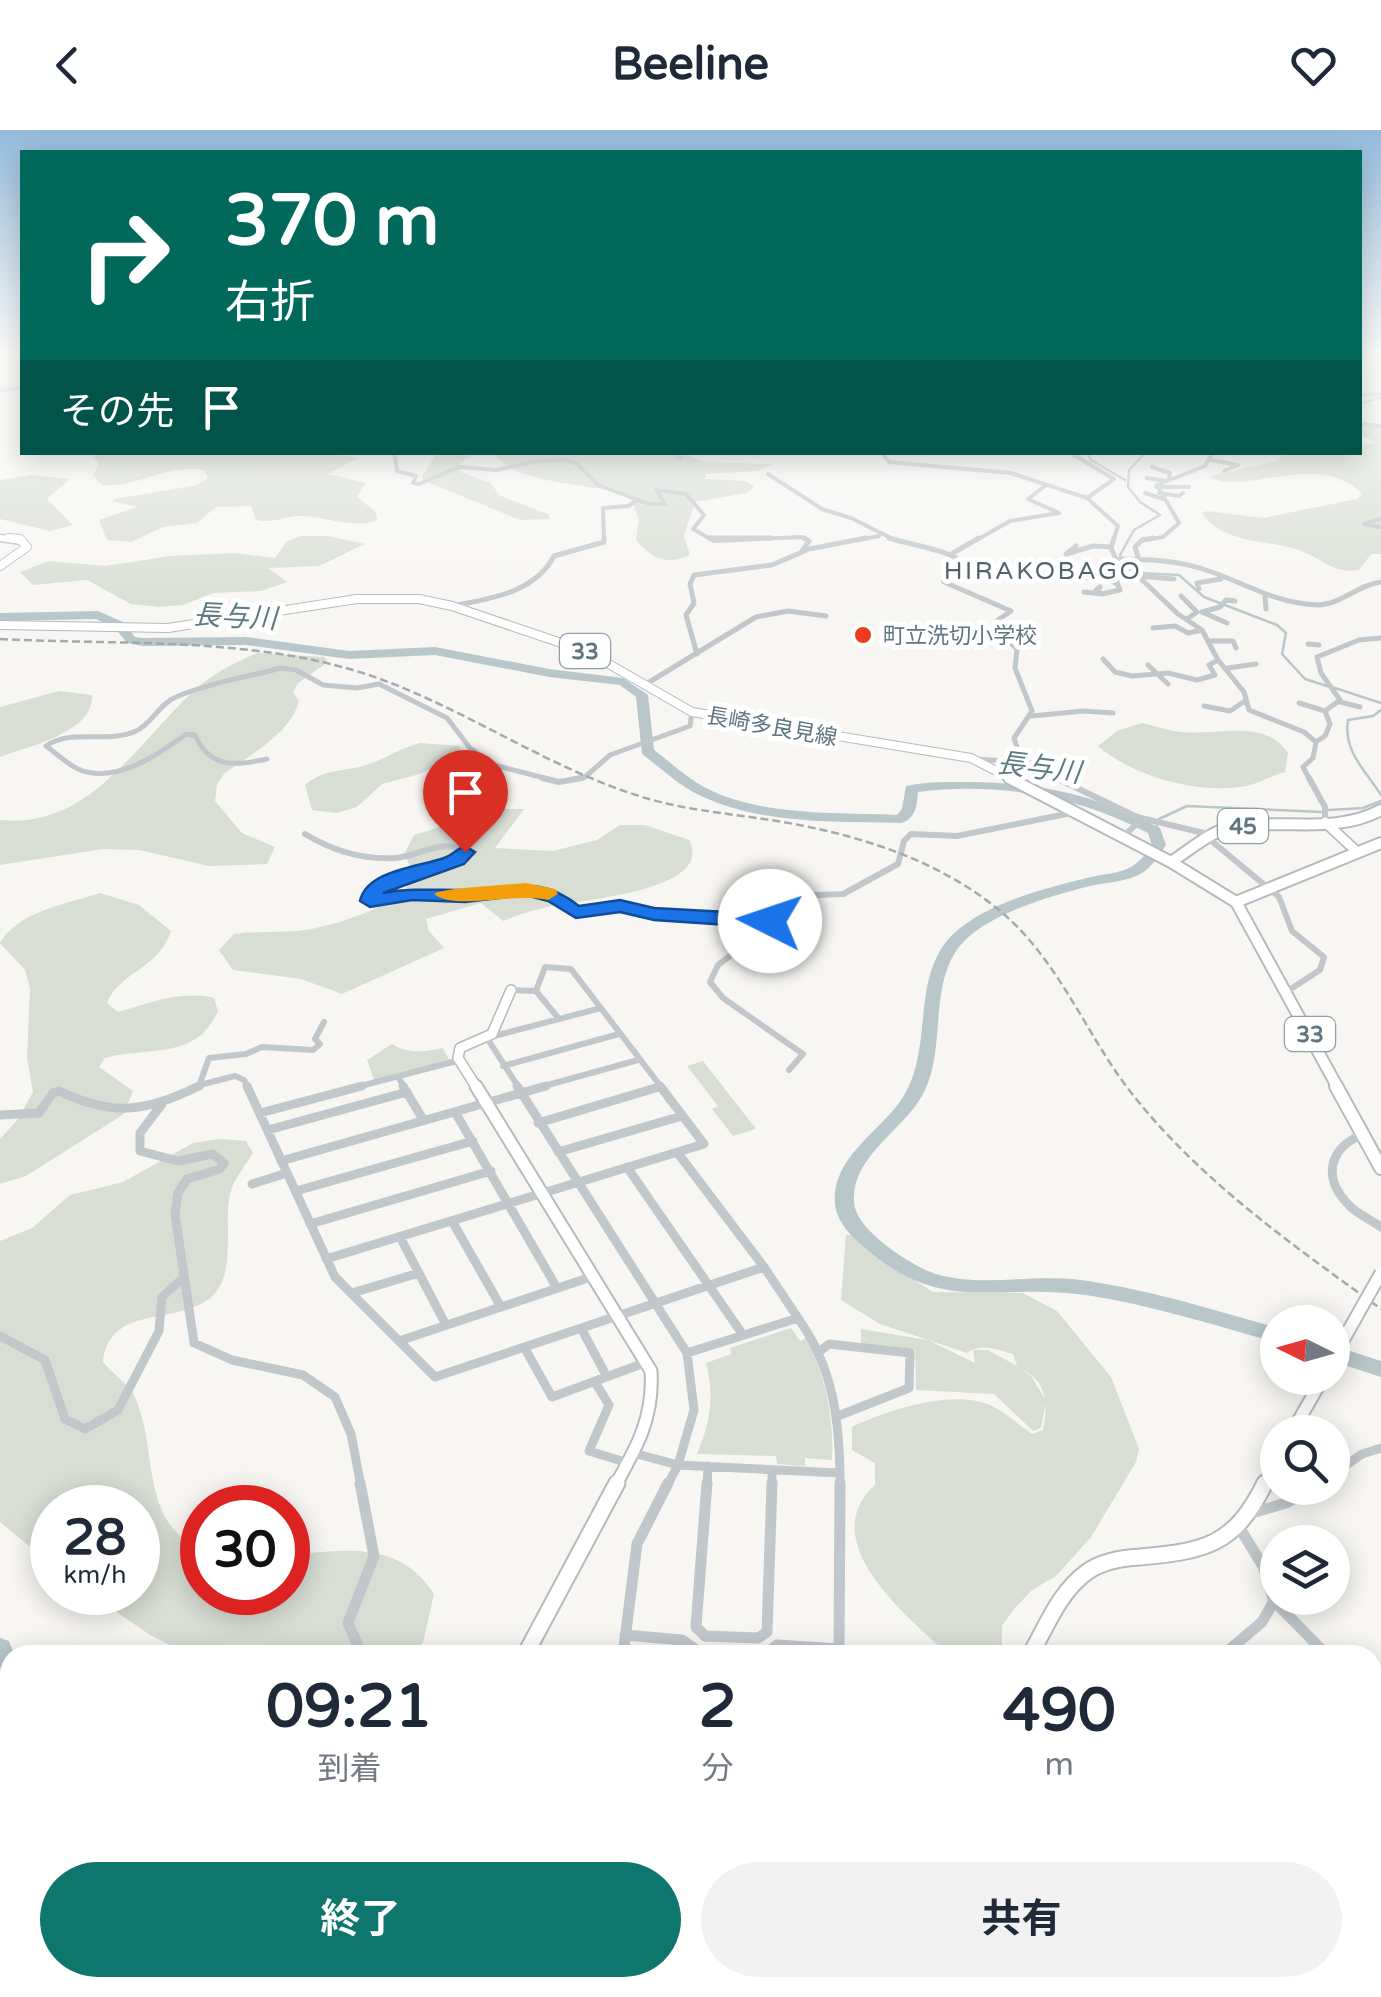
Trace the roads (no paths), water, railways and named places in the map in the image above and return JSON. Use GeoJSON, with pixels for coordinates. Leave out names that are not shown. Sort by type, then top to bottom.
{"type":"FeatureCollection","features":[{"type":"Feature","properties":{"kind":"main road"},"geometry":{"type":"LineString","coordinates":[[0,538],[20,538],[27,547],[0,566]]}},
{"type":"Feature","properties":{"kind":"main road","name":"長崎多良見線"},"geometry":{"type":"LineString","coordinates":[[0,625],[178,628],[369,598],[420,599],[588,652],[692,712],[971,758],[1076,812]]}},
{"type":"Feature","properties":{"kind":"main road","name":"45"},"geometry":{"type":"LineString","coordinates":[[1168,860],[1230,828],[1369,817],[1381,810]]}},
{"type":"Feature","properties":{"kind":"main road","name":"33"},"geometry":{"type":"LineString","coordinates":[[1076,812],[1168,860],[1236,902],[1381,1168]]}},
{"type":"Feature","properties":{"kind":"main road"},"geometry":{"type":"LineString","coordinates":[[1236,902],[1355,850],[1381,844]]}},
{"type":"Feature","properties":{"kind":"street"},"geometry":{"type":"LineString","coordinates":[[394,455],[397,471],[416,476],[412,483],[459,467],[496,470],[538,461],[567,460],[578,464],[598,484],[638,500],[665,504],[656,490],[690,497],[704,516],[692,529],[706,538],[722,542],[801,537],[809,540],[802,551]]}},
{"type":"Feature","properties":{"kind":"street"},"geometry":{"type":"LineString","coordinates":[[678,455],[681,459]]}},
{"type":"Feature","properties":{"kind":"street"},"geometry":{"type":"LineString","coordinates":[[886,455],[888,462],[992,468],[1087,498],[1118,526]]}},
{"type":"Feature","properties":{"kind":"street"},"geometry":{"type":"LineString","coordinates":[[1072,455],[1114,479],[1087,498]]}},
{"type":"Feature","properties":{"kind":"street"},"geometry":{"type":"LineString","coordinates":[[1147,478],[1167,480],[1212,456],[1238,465],[1224,471]]}},
{"type":"Feature","properties":{"kind":"street"},"geometry":{"type":"LineString","coordinates":[[1152,467],[1170,472],[1159,493]]}},
{"type":"Feature","properties":{"kind":"street"},"geometry":{"type":"LineString","coordinates":[[768,474],[812,504],[851,518],[879,535],[951,554],[959,560],[944,570],[944,582],[1011,611],[998,620],[997,631],[1019,652],[1015,668],[1032,716]]}},
{"type":"Feature","properties":{"kind":"street"},"geometry":{"type":"LineString","coordinates":[[951,554],[966,548],[984,531],[1011,520],[1041,519],[1058,513],[1057,509],[1028,498],[1045,486]]}},
{"type":"Feature","properties":{"kind":"street"},"geometry":{"type":"LineString","coordinates":[[1159,493],[1189,486]]}},
{"type":"Feature","properties":{"kind":"street"},"geometry":{"type":"LineString","coordinates":[[1144,493],[1183,493]]}},
{"type":"Feature","properties":{"kind":"street"},"geometry":{"type":"LineString","coordinates":[[1138,558],[1135,547],[1142,540],[1163,537],[1179,524],[1159,493]]}},
{"type":"Feature","properties":{"kind":"street"},"geometry":{"type":"LineString","coordinates":[[452,606],[528,584],[551,566],[554,556],[604,542],[603,508],[628,506],[638,500]]}},
{"type":"Feature","properties":{"kind":"street"},"geometry":{"type":"LineString","coordinates":[[1111,547],[1121,517]]}},
{"type":"Feature","properties":{"kind":"street"},"geometry":{"type":"LineString","coordinates":[[1381,518],[1364,524],[1381,527]]}},
{"type":"Feature","properties":{"kind":"street"},"geometry":{"type":"LineString","coordinates":[[696,654],[686,614],[694,603],[690,584],[694,575],[772,566],[802,551],[879,535]]}},
{"type":"Feature","properties":{"kind":"street"},"geometry":{"type":"LineString","coordinates":[[1076,546],[1066,553],[1071,555],[1093,546],[1111,547]]}},
{"type":"Feature","properties":{"kind":"street"},"geometry":{"type":"LineString","coordinates":[[1084,592],[1118,592],[1116,580],[1122,572],[1111,547]]}},
{"type":"Feature","properties":{"kind":"street"},"geometry":{"type":"LineString","coordinates":[[1071,555],[1072,563]]}},
{"type":"Feature","properties":{"kind":"street"},"geometry":{"type":"LineString","coordinates":[[1119,559],[1138,558],[1210,571],[1221,579]]}},
{"type":"Feature","properties":{"kind":"street"},"geometry":{"type":"LineString","coordinates":[[1122,572],[1174,578]]}},
{"type":"Feature","properties":{"kind":"street"},"geometry":{"type":"LineString","coordinates":[[1137,576],[1202,630],[1218,660],[1244,692],[1245,702],[1260,717],[1310,734],[1316,742]]}},
{"type":"Feature","properties":{"kind":"street"},"geometry":{"type":"LineString","coordinates":[[1078,577],[1107,578],[1118,585]]}},
{"type":"Feature","properties":{"kind":"street"},"geometry":{"type":"LineString","coordinates":[[1200,589],[1197,583],[1221,579],[1243,583],[1265,596],[1321,606],[1342,600],[1365,582],[1381,582]]}},
{"type":"Feature","properties":{"kind":"street"},"geometry":{"type":"LineString","coordinates":[[1181,596],[1200,612],[1227,626],[1235,645],[1208,641]]}},
{"type":"Feature","properties":{"kind":"street"},"geometry":{"type":"LineString","coordinates":[[1265,596],[1266,609]]}},
{"type":"Feature","properties":{"kind":"street"},"geometry":{"type":"LineString","coordinates":[[1188,619],[1235,601]]}},
{"type":"Feature","properties":{"kind":"street"},"geometry":{"type":"LineString","coordinates":[[646,684],[756,618],[788,612],[826,616]]}},
{"type":"Feature","properties":{"kind":"street"},"geometry":{"type":"LineString","coordinates":[[1153,628],[1175,626],[1188,633],[1202,630]]}},
{"type":"Feature","properties":{"kind":"street"},"geometry":{"type":"LineString","coordinates":[[1340,702],[1317,657],[1360,640],[1381,638]]}},
{"type":"Feature","properties":{"kind":"street"},"geometry":{"type":"LineString","coordinates":[[1308,644],[1319,642],[1326,651]]}},
{"type":"Feature","properties":{"kind":"street"},"geometry":{"type":"LineString","coordinates":[[1103,659],[1115,672],[1202,680],[1215,675],[1209,665],[1218,660]]}},
{"type":"Feature","properties":{"kind":"street"},"geometry":{"type":"LineString","coordinates":[[1228,668],[1256,664]]}},
{"type":"Feature","properties":{"kind":"street"},"geometry":{"type":"LineString","coordinates":[[1148,665],[1168,684]]}},
{"type":"Feature","properties":{"kind":"street"},"geometry":{"type":"LineString","coordinates":[[267,760],[242,764],[212,760],[200,752],[195,735],[186,734],[157,756],[113,774],[90,775],[46,746],[57,738],[106,737],[138,731],[166,702],[190,691],[244,681],[260,671],[281,668],[296,670],[323,686],[357,688],[378,684],[447,718],[470,748],[494,765],[559,782],[585,777],[610,755],[690,726],[692,712]]}},
{"type":"Feature","properties":{"kind":"street"},"geometry":{"type":"LineString","coordinates":[[1204,706],[1230,711],[1245,702]]}},
{"type":"Feature","properties":{"kind":"street"},"geometry":{"type":"LineString","coordinates":[[1299,703],[1324,711],[1340,702],[1360,707]]}},
{"type":"Feature","properties":{"kind":"street"},"geometry":{"type":"LineString","coordinates":[[1022,762],[1014,738],[1032,716],[1083,710],[1112,714]]}},
{"type":"Feature","properties":{"kind":"street"},"geometry":{"type":"LineString","coordinates":[[1324,711],[1330,724],[1325,736],[1316,742],[1313,758],[1303,767],[1324,807],[1325,822],[1355,850]]}},
{"type":"Feature","properties":{"kind":"street"},"geometry":{"type":"LineString","coordinates":[[971,758],[1044,764],[1058,780],[1143,819],[1210,837],[1285,905],[1292,931],[1324,957],[1320,970],[1286,992]]}},
{"type":"Feature","properties":{"kind":"street"},"geometry":{"type":"LineString","coordinates":[[306,834],[335,850],[366,858],[409,857],[446,844],[465,852],[458,860],[385,882],[372,891],[370,901],[412,894],[465,896],[526,888],[555,897],[576,912],[620,906],[654,914],[728,918],[749,912],[766,897],[832,896],[852,890],[898,864],[898,854],[911,834],[957,836],[1076,812]]}},
{"type":"Feature","properties":{"kind":"street"},"geometry":{"type":"LineString","coordinates":[[1122,836],[1143,819]]}},
{"type":"Feature","properties":{"kind":"street"},"geometry":{"type":"LineString","coordinates":[[749,912],[770,921],[762,933],[718,965],[710,982],[723,998],[803,1054],[788,1070]]}},
{"type":"Feature","properties":{"kind":"street"},"geometry":{"type":"LineString","coordinates":[[326,1259],[704,1144],[571,968],[546,967],[536,991]]}},
{"type":"Feature","properties":{"kind":"street"},"geometry":{"type":"LineString","coordinates":[[486,1038],[492,1034],[511,990],[536,991]]}},
{"type":"Feature","properties":{"kind":"street"},"geometry":{"type":"LineString","coordinates":[[536,991],[558,1020]]}},
{"type":"Feature","properties":{"kind":"street"},"geometry":{"type":"LineString","coordinates":[[530,1645],[644,1435],[653,1400],[647,1362],[460,1060],[460,1048],[601,1008]]}},
{"type":"Feature","properties":{"kind":"street"},"geometry":{"type":"LineString","coordinates":[[200,1084],[205,1062],[216,1055],[246,1054],[270,1047],[313,1050],[320,1044],[315,1040],[324,1022]]}},
{"type":"Feature","properties":{"kind":"street"},"geometry":{"type":"LineString","coordinates":[[503,1066],[620,1034]]}},
{"type":"Feature","properties":{"kind":"street"},"geometry":{"type":"LineString","coordinates":[[486,1038],[687,1353],[696,1416],[678,1465],[637,1544],[624,1645]]}},
{"type":"Feature","properties":{"kind":"street"},"geometry":{"type":"LineString","coordinates":[[260,1114],[460,1060]]}},
{"type":"Feature","properties":{"kind":"street"},"geometry":{"type":"LineString","coordinates":[[281,1160],[638,1060]]}},
{"type":"Feature","properties":{"kind":"street"},"geometry":{"type":"LineString","coordinates":[[0,1115],[39,1114],[52,1094],[59,1091],[103,1108],[162,1104],[200,1084],[240,1076],[335,1277],[435,1377],[764,1267]]}},
{"type":"Feature","properties":{"kind":"street"},"geometry":{"type":"LineString","coordinates":[[398,1077],[424,1121]]}},
{"type":"Feature","properties":{"kind":"street"},"geometry":{"type":"LineString","coordinates":[[538,1123],[660,1087]]}},
{"type":"Feature","properties":{"kind":"street"},"geometry":{"type":"LineString","coordinates":[[268,1130],[407,1092]]}},
{"type":"Feature","properties":{"kind":"street"},"geometry":{"type":"LineString","coordinates":[[162,1104],[140,1133],[140,1151],[171,1160],[206,1153],[223,1160],[220,1170],[190,1177],[184,1184],[174,1230],[184,1265],[186,1322],[194,1343],[232,1360],[303,1375],[335,1397],[352,1434],[374,1556],[348,1623],[358,1645]]}},
{"type":"Feature","properties":{"kind":"street"},"geometry":{"type":"LineString","coordinates":[[456,1112],[557,1288]]}},
{"type":"Feature","properties":{"kind":"street"},"geometry":{"type":"LineString","coordinates":[[558,1152],[682,1116]]}},
{"type":"Feature","properties":{"kind":"street"},"geometry":{"type":"LineString","coordinates":[[1365,1134],[1333,1151],[1329,1170],[1344,1201],[1381,1227]]}},
{"type":"Feature","properties":{"kind":"street"},"geometry":{"type":"LineString","coordinates":[[296,1192],[472,1141]]}},
{"type":"Feature","properties":{"kind":"street"},"geometry":{"type":"LineString","coordinates":[[677,1152],[764,1267],[820,1351],[833,1386],[840,1474],[839,1645]]}},
{"type":"Feature","properties":{"kind":"street"},"geometry":{"type":"LineString","coordinates":[[171,1160],[184,1184]]}},
{"type":"Feature","properties":{"kind":"street"},"geometry":{"type":"LineString","coordinates":[[626,1168],[743,1336]]}},
{"type":"Feature","properties":{"kind":"street"},"geometry":{"type":"LineString","coordinates":[[310,1224],[491,1172]]}},
{"type":"Feature","properties":{"kind":"street"},"geometry":{"type":"LineString","coordinates":[[252,1184],[288,1173]]}},
{"type":"Feature","properties":{"kind":"street"},"geometry":{"type":"LineString","coordinates":[[452,1221],[501,1307]]}},
{"type":"Feature","properties":{"kind":"street"},"geometry":{"type":"LineString","coordinates":[[400,1237],[446,1325]]}},
{"type":"Feature","properties":{"kind":"street"},"geometry":{"type":"LineString","coordinates":[[1350,1328],[1381,1273]]}},
{"type":"Feature","properties":{"kind":"street"},"geometry":{"type":"LineString","coordinates":[[352,1293],[419,1274]]}},
{"type":"Feature","properties":{"kind":"street"},"geometry":{"type":"LineString","coordinates":[[399,1341],[595,1276]]}},
{"type":"Feature","properties":{"kind":"street"},"geometry":{"type":"LineString","coordinates":[[0,1336],[31,1348],[45,1359],[53,1370],[65,1420],[86,1430],[118,1410],[137,1368],[155,1341],[162,1297],[183,1278]]}},
{"type":"Feature","properties":{"kind":"street"},"geometry":{"type":"LineString","coordinates":[[687,1353],[798,1318]]}},
{"type":"Feature","properties":{"kind":"street"},"geometry":{"type":"LineString","coordinates":[[581,1328],[608,1378]]}},
{"type":"Feature","properties":{"kind":"street"},"geometry":{"type":"LineString","coordinates":[[820,1351],[829,1344],[910,1353],[910,1388],[838,1416]]}},
{"type":"Feature","properties":{"kind":"street"},"geometry":{"type":"LineString","coordinates":[[524,1347],[552,1396],[647,1362]]}},
{"type":"Feature","properties":{"kind":"street"},"geometry":{"type":"LineString","coordinates":[[595,1382],[609,1405],[589,1451],[678,1465],[840,1474]]}},
{"type":"Feature","properties":{"kind":"street"},"geometry":{"type":"LineString","coordinates":[[1350,1463],[1381,1448]]}},
{"type":"Feature","properties":{"kind":"street"},"geometry":{"type":"LineString","coordinates":[[708,1466],[696,1627],[706,1636],[758,1638],[767,1632],[772,1470]]}},
{"type":"Feature","properties":{"kind":"street"},"geometry":{"type":"LineString","coordinates":[[1243,1520],[1260,1490]]}},
{"type":"Feature","properties":{"kind":"street"},"geometry":{"type":"LineString","coordinates":[[1036,1645],[1074,1580],[1093,1569],[1120,1560],[1200,1551],[1243,1520],[1283,1505]]}},
{"type":"Feature","properties":{"kind":"street"},"geometry":{"type":"LineString","coordinates":[[1243,1520],[1260,1559]]}},
{"type":"Feature","properties":{"kind":"street"},"geometry":{"type":"LineString","coordinates":[[1237,1645],[1266,1615]]}},
{"type":"Feature","properties":{"kind":"street"},"geometry":{"type":"LineString","coordinates":[[1288,1615],[1317,1645]]}},
{"type":"Feature","properties":{"kind":"street"},"geometry":{"type":"LineString","coordinates":[[625,1636],[682,1640],[689,1645]]}},
{"type":"Feature","properties":{"kind":"waterway"},"geometry":{"type":"LineString","coordinates":[[1088,455],[1125,480]]}},
{"type":"Feature","properties":{"kind":"waterway"},"geometry":{"type":"LineString","coordinates":[[1143,455],[1129,470],[1128,487],[1140,502],[1160,515],[1134,530],[1120,555],[1123,566],[1138,573],[1179,575],[1204,597],[1277,625],[1286,633],[1282,654],[1305,679],[1327,686]]}},
{"type":"Feature","properties":{"kind":"waterway","name":"長与川"},"geometry":{"type":"LineString","coordinates":[[0,617],[98,615],[119,625],[131,640],[143,642],[246,641],[349,655],[435,651],[549,673],[623,682],[642,695],[647,751],[702,791],[756,808],[804,815],[901,819],[909,810],[911,789],[992,786],[1087,801],[1155,831],[1159,845],[1137,870],[1065,888],[1007,909],[974,925],[948,950],[934,990],[922,1077],[913,1096],[851,1172],[845,1208],[853,1225],[872,1243],[899,1265],[925,1278],[975,1286],[1086,1288],[1260,1331]]}},
{"type":"Feature","properties":{"kind":"waterway"},"geometry":{"type":"LineString","coordinates":[[1335,688],[1381,703]]}},
{"type":"Feature","properties":{"kind":"waterway"},"geometry":{"type":"LineString","coordinates":[[1381,710],[1373,716],[1348,720],[1347,731],[1357,760],[1381,795]]}},
{"type":"Feature","properties":{"kind":"waterway"},"geometry":{"type":"LineString","coordinates":[[1329,810],[1363,808],[1381,801]]}},
{"type":"Feature","properties":{"kind":"waterway"},"geometry":{"type":"LineString","coordinates":[[1155,831],[1159,819],[1187,806],[1322,812]]}},
{"type":"Feature","properties":{"kind":"waterway","name":"長与川"},"geometry":{"type":"LineString","coordinates":[[1350,1359],[1381,1369]]}},
{"type":"Feature","properties":{"kind":"railway"},"geometry":{"type":"LineString","coordinates":[[0,639],[178,644],[310,659],[391,683],[574,771],[649,799],[836,833],[894,851],[949,876],[999,910],[1037,950],[1126,1086],[1182,1150],[1245,1207],[1381,1309]]}},
{"type":"Feature","properties":{"kind":"place","name":"町立洗切小学校"},"geometry":{"type":"Point","coordinates":[863,635]}},
{"type":"Feature","properties":{"kind":"district","name":"HIRAKOBAGO"},"geometry":{"type":"Point","coordinates":[1043,570]}}]}
